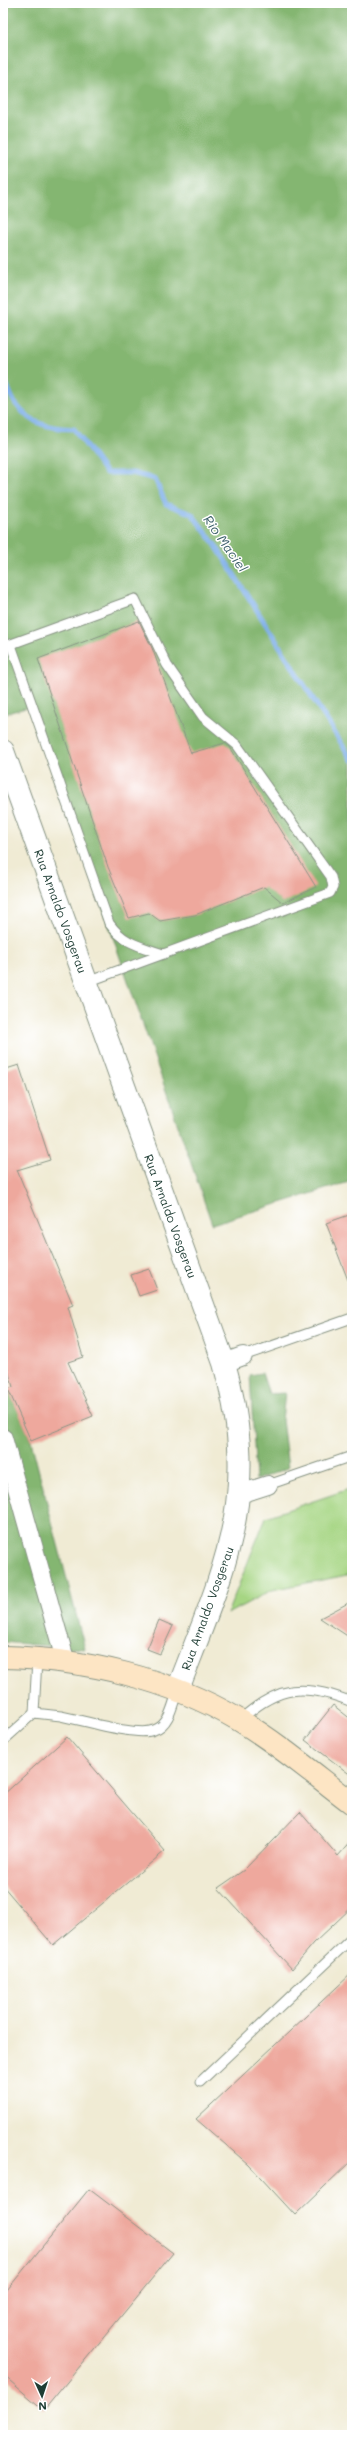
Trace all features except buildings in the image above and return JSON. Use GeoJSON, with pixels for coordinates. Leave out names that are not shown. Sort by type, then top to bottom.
{"type":"FeatureCollection","features":[{"type":"Feature","properties":{"kind":"main road"},"geometry":{"type":"LineString","coordinates":[[3,1657],[104,1668],[178,1689],[240,1720],[352,1802]]}},
{"type":"Feature","properties":{"kind":"street","name":"Rua Arnaldo Vosgerau"},"geometry":{"type":"LineString","coordinates":[[3,751],[87,982],[234,1360],[234,1396],[239,1429],[240,1494],[232,1537],[220,1578],[178,1689]]}},
{"type":"Feature","properties":{"kind":"street"},"geometry":{"type":"LineString","coordinates":[[3,1438],[66,1663]]}},
{"type":"Feature","properties":{"kind":"street"},"geometry":{"type":"LineString","coordinates":[[240,1494],[268,1485]]}},
{"type":"Feature","properties":{"kind":"lane"},"geometry":{"type":"LineString","coordinates":[[87,982],[330,894],[333,887],[331,877],[237,745],[203,717],[167,665],[135,599],[7,646],[109,923],[118,936],[163,954]]}},
{"type":"Feature","properties":{"kind":"lane"},"geometry":{"type":"LineString","coordinates":[[234,1360],[352,1318]]}},
{"type":"Feature","properties":{"kind":"lane"},"geometry":{"type":"LineString","coordinates":[[268,1485],[352,1456]]}},
{"type":"Feature","properties":{"kind":"lane"},"geometry":{"type":"LineString","coordinates":[[3,1741],[34,1713],[37,1660]]}},
{"type":"Feature","properties":{"kind":"lane"},"geometry":{"type":"LineString","coordinates":[[34,1713],[60,1716],[126,1730],[154,1731],[163,1724],[169,1715],[178,1689]]}},
{"type":"Feature","properties":{"kind":"lane"},"geometry":{"type":"LineString","coordinates":[[240,1720],[254,1707],[287,1690],[315,1690],[352,1702]]}},
{"type":"Feature","properties":{"kind":"lane"},"geometry":{"type":"LineString","coordinates":[[200,2082],[352,1938]]}},
{"type":"Feature","properties":{"kind":"green space"},"geometry":{"type":"Polygon","coordinates":[[[3,3],[352,3],[352,1181],[212,1224],[33,706],[3,714],[3,3]]]}},
{"type":"Feature","properties":{"kind":"green space"},"geometry":{"type":"Polygon","coordinates":[[[262,1373],[269,1394],[285,1393],[282,1420],[288,1468],[256,1480],[250,1375],[262,1373]]]}},
{"type":"Feature","properties":{"kind":"green space"},"geometry":{"type":"Polygon","coordinates":[[[3,1375],[31,1441],[85,1649],[3,1642],[3,1375]]]}},
{"type":"Feature","properties":{"kind":"green space"},"geometry":{"type":"Polygon","coordinates":[[[352,1488],[352,1574],[272,1590],[227,1614],[266,1517],[352,1488]]]}},
{"type":"Feature","properties":{"kind":"waterway","name":"Rio Maciel"},"geometry":{"type":"LineString","coordinates":[[3,378],[13,400],[27,416],[41,424],[56,428],[74,429],[106,473],[132,473],[155,479],[166,504],[192,514],[216,546],[352,760]]}}]}
